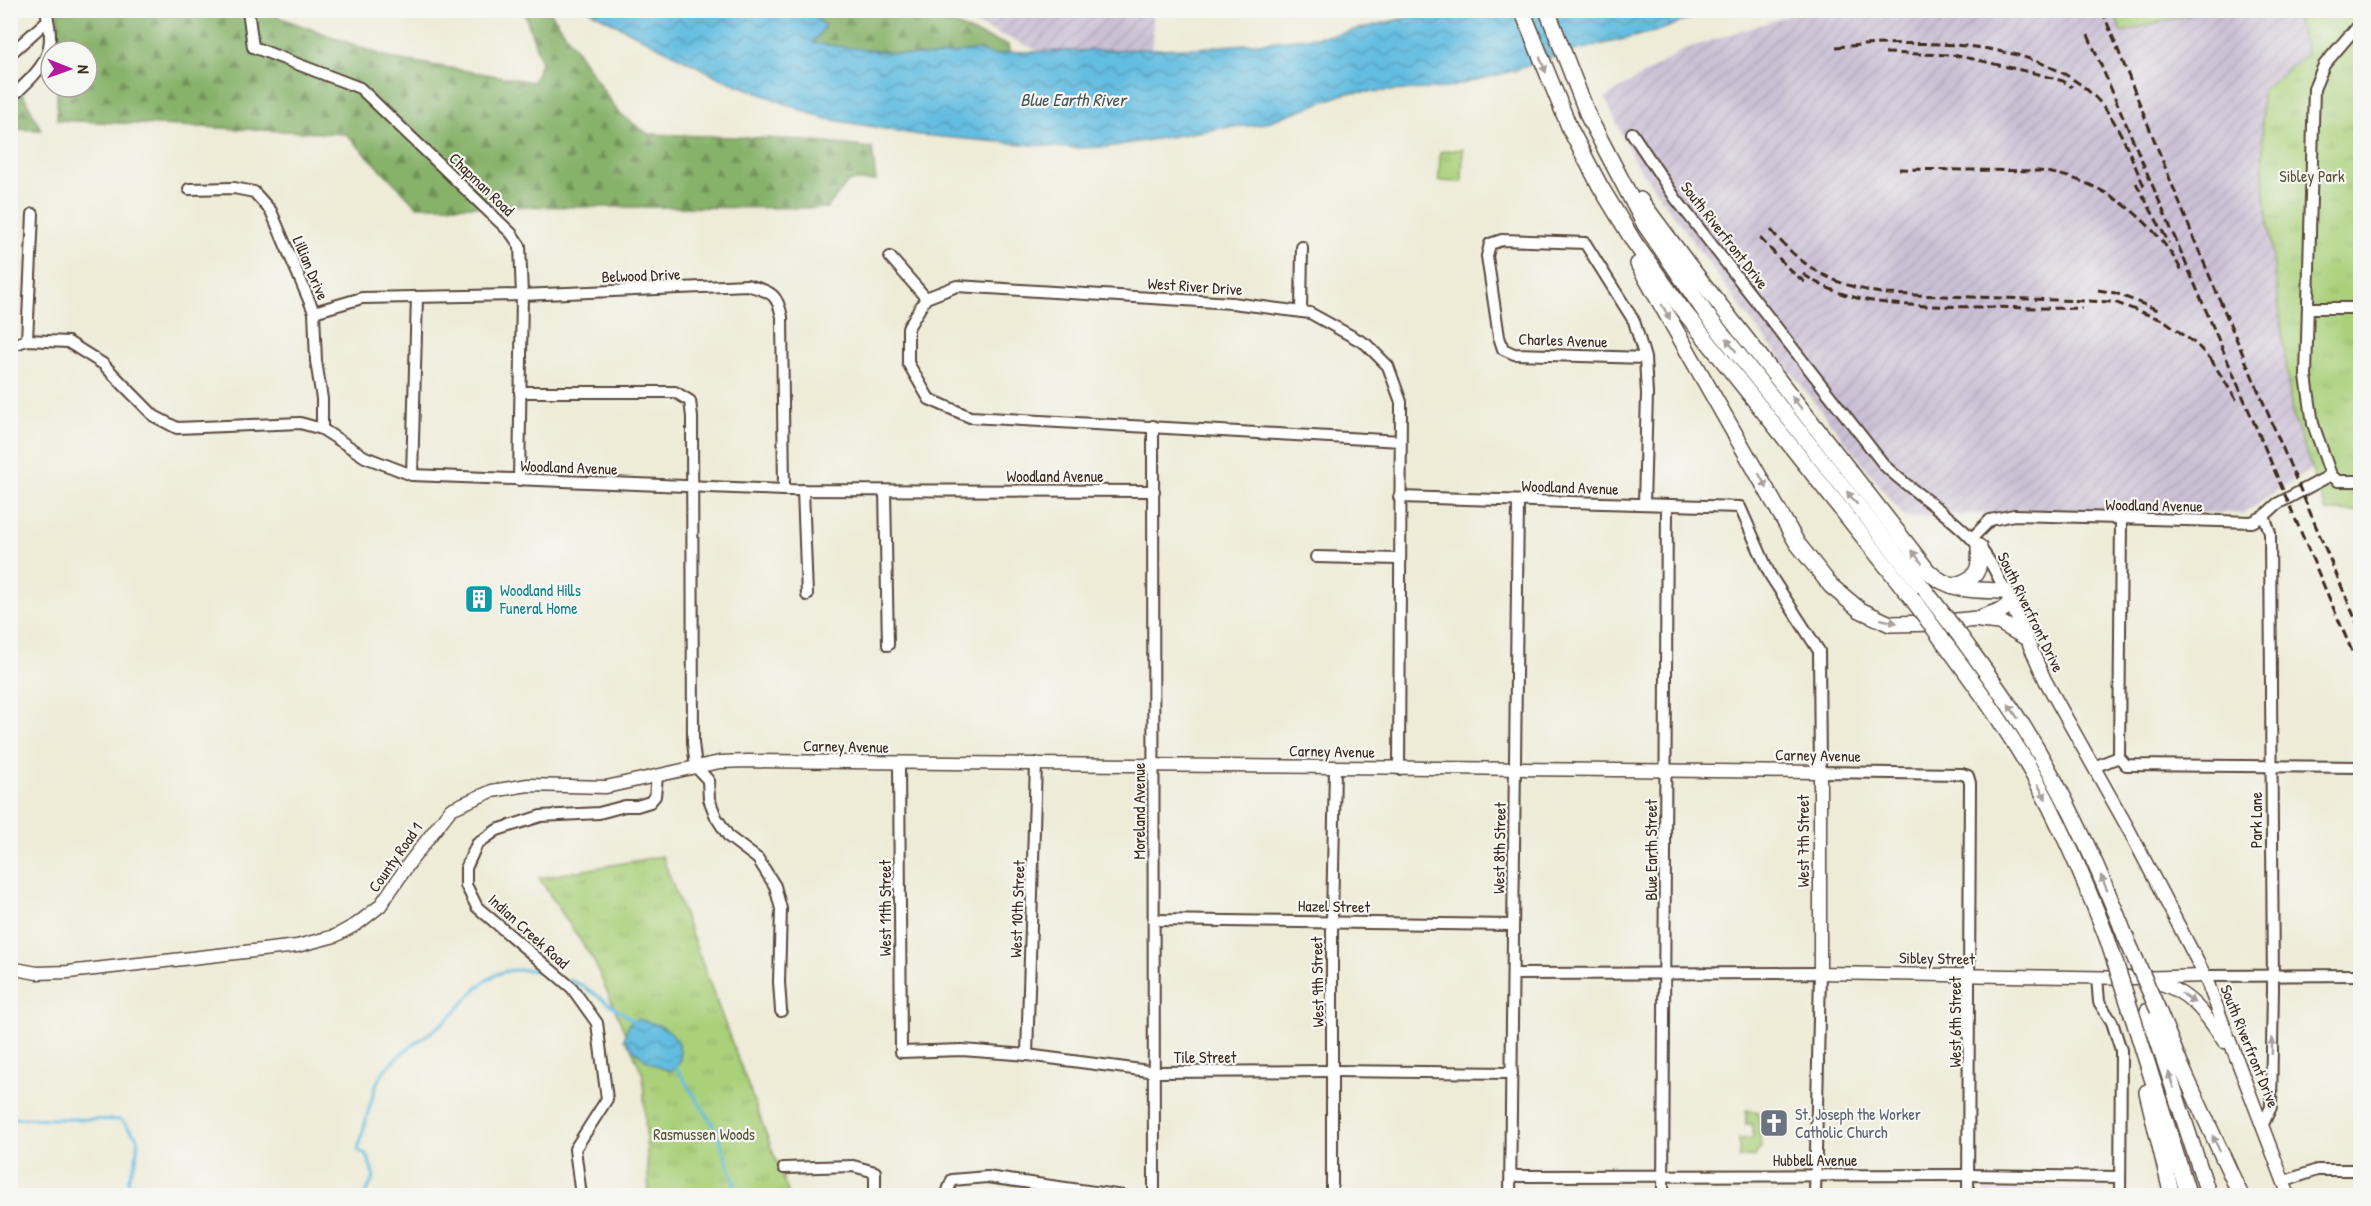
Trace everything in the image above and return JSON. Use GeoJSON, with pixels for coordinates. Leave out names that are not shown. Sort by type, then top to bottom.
{"type":"FeatureCollection","features":[{"type":"Feature","properties":{"kind":"highway"},"geometry":{"type":"LineString","coordinates":[[1522,10],[1570,129],[1630,251],[1719,402],[1797,543],[1831,586],[1860,610],[1890,624],[1977,619],[1999,622],[2025,637]]}},
{"type":"Feature","properties":{"kind":"highway"},"geometry":{"type":"LineString","coordinates":[[1547,10],[1589,118],[1645,225],[1701,307],[1960,636],[2021,723],[2045,763],[2089,846],[2126,938],[2189,1196]]}},
{"type":"Feature","properties":{"kind":"highway"},"geometry":{"type":"LineString","coordinates":[[1603,148],[1687,263],[1928,571],[1936,579],[1951,586],[2008,598],[2002,610],[1977,619]]}},
{"type":"Feature","properties":{"kind":"highway"},"geometry":{"type":"LineString","coordinates":[[1600,186],[1634,242],[1682,309],[1911,597],[1978,688],[2031,771],[2071,851],[2107,938],[2143,1012],[2209,1196]]}},
{"type":"Feature","properties":{"kind":"highway"},"geometry":{"type":"LineString","coordinates":[[1951,586],[1972,579],[1977,572],[1980,562],[1975,543]]}},
{"type":"Feature","properties":{"kind":"highway"},"geometry":{"type":"LineString","coordinates":[[2143,1012],[2141,1067],[2172,1196]]}},
{"type":"Feature","properties":{"kind":"highway"},"geometry":{"type":"LineString","coordinates":[[2143,1012],[2185,1074],[2241,1196]]}},
{"type":"Feature","properties":{"kind":"main road","name":"South Riverfront Drive"},"geometry":{"type":"LineString","coordinates":[[2008,598],[2044,680],[2094,767],[2205,976],[2291,1196]]}},
{"type":"Feature","properties":{"kind":"main road","name":"Carney Avenue"},"geometry":{"type":"LineString","coordinates":[[696,767],[720,762],[748,761],[1820,772]]}},
{"type":"Feature","properties":{"kind":"main road","name":"County Road 1"},"geometry":{"type":"LineString","coordinates":[[10,968],[37,973],[68,972],[297,946],[335,936],[357,924],[380,906],[451,809],[472,798],[509,787],[528,785],[606,787],[696,767]]}},
{"type":"Feature","properties":{"kind":"main road","name":"West 7th Street"},"geometry":{"type":"LineString","coordinates":[[1820,772],[1820,973]]}},
{"type":"Feature","properties":{"kind":"main road","name":"Sibley Street"},"geometry":{"type":"LineString","coordinates":[[1820,973],[2134,978],[2205,976]]}},
{"type":"Feature","properties":{"kind":"main road"},"geometry":{"type":"LineString","coordinates":[[2134,978],[2166,984],[2187,996],[2209,1019],[2239,1064]]}},
{"type":"Feature","properties":{"kind":"street","name":"Chapman Road"},"geometry":{"type":"LineString","coordinates":[[248,10],[253,47],[360,88],[511,233],[520,246],[522,295],[519,480]]}},
{"type":"Feature","properties":{"kind":"street"},"geometry":{"type":"LineString","coordinates":[[10,54],[47,15]]}},
{"type":"Feature","properties":{"kind":"street"},"geometry":{"type":"LineString","coordinates":[[16,92],[39,71],[48,52],[52,37],[47,15]]}},
{"type":"Feature","properties":{"kind":"street"},"geometry":{"type":"LineString","coordinates":[[2361,23],[2324,65],[2314,89],[2306,376],[2313,424],[2331,476],[2338,481],[2361,481]]}},
{"type":"Feature","properties":{"kind":"street","name":"South Riverfront Drive"},"geometry":{"type":"LineString","coordinates":[[1632,133],[1676,200],[1885,466],[1975,543],[1991,564],[2008,598]]}},
{"type":"Feature","properties":{"kind":"street","name":"Lillian Drive"},"geometry":{"type":"LineString","coordinates":[[189,189],[234,188],[254,192],[272,212],[314,312],[316,361],[322,399],[322,429]]}},
{"type":"Feature","properties":{"kind":"street"},"geometry":{"type":"LineString","coordinates":[[10,346],[27,340],[33,214]]}},
{"type":"Feature","properties":{"kind":"street","name":"Charles Avenue"},"geometry":{"type":"LineString","coordinates":[[1502,240],[1585,243],[1634,321],[1645,358],[1514,354],[1503,349],[1499,337],[1487,256],[1491,244],[1502,240]]}},
{"type":"Feature","properties":{"kind":"street"},"geometry":{"type":"LineString","coordinates":[[1301,312],[1302,247]]}},
{"type":"Feature","properties":{"kind":"street"},"geometry":{"type":"LineString","coordinates":[[890,257],[926,298],[908,328],[908,363],[929,399],[970,417],[1401,441]]}},
{"type":"Feature","properties":{"kind":"street","name":"Belwood Drive"},"geometry":{"type":"LineString","coordinates":[[314,312],[362,298],[522,295],[747,285],[768,292],[779,302],[782,317],[784,490]]}},
{"type":"Feature","properties":{"kind":"street","name":"West River Drive"},"geometry":{"type":"LineString","coordinates":[[926,298],[957,286],[1232,303],[1310,313],[1366,344],[1388,366],[1401,402],[1399,769]]}},
{"type":"Feature","properties":{"kind":"street"},"geometry":{"type":"LineString","coordinates":[[412,475],[417,297]]}},
{"type":"Feature","properties":{"kind":"street"},"geometry":{"type":"LineString","coordinates":[[2309,308],[2361,308]]}},
{"type":"Feature","properties":{"kind":"street","name":"Woodland Avenue"},"geometry":{"type":"LineString","coordinates":[[27,340],[68,342],[103,364],[154,416],[177,428],[300,423],[322,429],[365,457],[412,475],[784,490],[1154,491]]}},
{"type":"Feature","properties":{"kind":"street"},"geometry":{"type":"LineString","coordinates":[[1644,504],[1647,394],[1645,358]]}},
{"type":"Feature","properties":{"kind":"street"},"geometry":{"type":"LineString","coordinates":[[520,392],[675,392],[690,401],[692,417],[693,743],[696,767],[708,780],[709,799],[716,818],[729,837],[758,859],[776,886],[781,909],[779,982],[782,1011]]}},
{"type":"Feature","properties":{"kind":"street","name":"Moreland Avenue"},"geometry":{"type":"LineString","coordinates":[[1153,426],[1156,1072],[1154,1196]]}},
{"type":"Feature","properties":{"kind":"street","name":"Woodland Avenue"},"geometry":{"type":"LineString","coordinates":[[1975,543],[1990,520],[2014,515],[2252,522],[2264,516],[2277,504],[2331,476]]}},
{"type":"Feature","properties":{"kind":"street"},"geometry":{"type":"LineString","coordinates":[[803,490],[807,595]]}},
{"type":"Feature","properties":{"kind":"street"},"geometry":{"type":"LineString","coordinates":[[885,491],[888,645]]}},
{"type":"Feature","properties":{"kind":"street","name":"Woodland Avenue"},"geometry":{"type":"LineString","coordinates":[[1399,497],[1740,507]]}},
{"type":"Feature","properties":{"kind":"street","name":"West 8th Street"},"geometry":{"type":"LineString","coordinates":[[1510,1196],[1518,501]]}},
{"type":"Feature","properties":{"kind":"street","name":"Blue Earth Street"},"geometry":{"type":"LineString","coordinates":[[1663,1196],[1667,505]]}},
{"type":"Feature","properties":{"kind":"street","name":"West 7th Street"},"geometry":{"type":"LineString","coordinates":[[1740,507],[1770,575],[1819,651],[1820,772]]}},
{"type":"Feature","properties":{"kind":"street","name":"Park Lane"},"geometry":{"type":"LineString","coordinates":[[2263,1124],[2271,1107],[2272,989],[2270,533],[2264,516]]}},
{"type":"Feature","properties":{"kind":"street"},"geometry":{"type":"LineString","coordinates":[[2121,519],[2119,757],[2126,765],[2361,767]]}},
{"type":"Feature","properties":{"kind":"street"},"geometry":{"type":"LineString","coordinates":[[1316,557],[1399,559]]}},
{"type":"Feature","properties":{"kind":"street"},"geometry":{"type":"LineString","coordinates":[[2094,767],[2119,757]]}},
{"type":"Feature","properties":{"kind":"street","name":"West 11th Street"},"geometry":{"type":"LineString","coordinates":[[899,763],[901,1052]]}},
{"type":"Feature","properties":{"kind":"street","name":"West 10th Street"},"geometry":{"type":"LineString","coordinates":[[1027,1055],[1036,763]]}},
{"type":"Feature","properties":{"kind":"street","name":"West 9th Street"},"geometry":{"type":"LineString","coordinates":[[1332,1196],[1332,921],[1335,768]]}},
{"type":"Feature","properties":{"kind":"street","name":"Carney Avenue"},"geometry":{"type":"LineString","coordinates":[[1820,772],[1962,774],[1968,776]]}},
{"type":"Feature","properties":{"kind":"street","name":"West 6th Street"},"geometry":{"type":"LineString","coordinates":[[1968,776],[1970,783],[1968,1196]]}},
{"type":"Feature","properties":{"kind":"street","name":"Indian Creek Road"},"geometry":{"type":"LineString","coordinates":[[581,1196],[575,1149],[607,1099],[597,1023],[572,988],[477,907],[466,885],[465,868],[477,844],[497,830],[541,816],[599,813],[650,802],[655,796],[657,777]]}},
{"type":"Feature","properties":{"kind":"street","name":"Hazel Street"},"geometry":{"type":"LineString","coordinates":[[1154,920],[1513,925]]}},
{"type":"Feature","properties":{"kind":"street","name":"West 7th Street"},"geometry":{"type":"LineString","coordinates":[[1815,1196],[1820,973]]}},
{"type":"Feature","properties":{"kind":"street","name":"Sibley Street"},"geometry":{"type":"LineString","coordinates":[[1513,974],[1820,973]]}},
{"type":"Feature","properties":{"kind":"street","name":"Sibley Street"},"geometry":{"type":"LineString","coordinates":[[2205,976],[2361,975]]}},
{"type":"Feature","properties":{"kind":"street"},"geometry":{"type":"LineString","coordinates":[[2097,977],[2099,1002],[2115,1029],[2121,1050],[2120,1196]]}},
{"type":"Feature","properties":{"kind":"street","name":"Tile Street"},"geometry":{"type":"LineString","coordinates":[[901,1052],[962,1050],[1027,1055],[1156,1072],[1512,1073]]}},
{"type":"Feature","properties":{"kind":"street"},"geometry":{"type":"LineString","coordinates":[[784,1168],[853,1166],[875,1172],[876,1196]]}},
{"type":"Feature","properties":{"kind":"street"},"geometry":{"type":"LineString","coordinates":[[2284,1181],[2317,1170],[2361,1170]]}},
{"type":"Feature","properties":{"kind":"street","name":"Hubbell Avenue"},"geometry":{"type":"LineString","coordinates":[[1510,1176],[2120,1177]]}},
{"type":"Feature","properties":{"kind":"street"},"geometry":{"type":"LineString","coordinates":[[946,1196],[952,1180],[987,1177],[1123,1196]]}},
{"type":"Feature","properties":{"kind":"shaded area"},"geometry":{"type":"Polygon","coordinates":[[[945,11],[1153,11],[1152,58],[1059,59],[945,11]]]}},
{"type":"Feature","properties":{"kind":"shaded area"},"geometry":{"type":"Polygon","coordinates":[[[1803,11],[2114,11],[2122,32],[2203,11],[2294,11],[2308,54],[2262,90],[2263,178],[2292,411],[2312,469],[2243,513],[2035,511],[1905,518],[1749,318],[1635,162],[1605,98],[1685,49],[1803,11]]]}},
{"type":"Feature","properties":{"kind":"shaded area"},"geometry":{"type":"Polygon","coordinates":[[[1984,1189],[2104,1189],[2104,1195],[1984,1195],[1984,1189]]]}},
{"type":"Feature","properties":{"kind":"green space"},"geometry":{"type":"Polygon","coordinates":[[[2114,10],[2203,10],[2203,11],[2121,32],[2114,10]]]}},
{"type":"Feature","properties":{"kind":"green space"},"geometry":{"type":"Polygon","coordinates":[[[58,11],[268,11],[281,18],[390,58],[533,82],[541,62],[524,11],[550,11],[618,112],[648,134],[788,139],[872,148],[876,181],[849,181],[827,208],[417,206],[346,134],[57,120],[57,99],[99,99],[99,39],[57,39],[58,11]]]}},
{"type":"Feature","properties":{"kind":"green space"},"geometry":{"type":"Polygon","coordinates":[[[685,11],[926,11],[976,34],[1008,45],[1012,71],[909,71],[685,11]]]}},
{"type":"Feature","properties":{"kind":"green space","name":"Sibley Park"},"geometry":{"type":"Polygon","coordinates":[[[2294,11],[2360,11],[2360,511],[2326,511],[2292,412],[2263,178],[2262,90],[2307,54],[2294,11]]]}},
{"type":"Feature","properties":{"kind":"green space"},"geometry":{"type":"Polygon","coordinates":[[[11,70],[41,130],[11,129],[11,70]]]}},
{"type":"Feature","properties":{"kind":"green space"},"geometry":{"type":"Polygon","coordinates":[[[1463,149],[1462,182],[1439,181],[1440,152],[1463,149]]]}},
{"type":"Feature","properties":{"kind":"green space","name":"Rasmussen Woods"},"geometry":{"type":"Polygon","coordinates":[[[662,856],[789,1195],[649,1195],[643,1075],[594,961],[539,878],[662,856]]]}},
{"type":"Feature","properties":{"kind":"green space"},"geometry":{"type":"Polygon","coordinates":[[[1746,1110],[1758,1112],[1761,1147],[1754,1157],[1739,1158],[1739,1139],[1753,1138],[1753,1124],[1746,1124],[1746,1110]]]}},
{"type":"Feature","properties":{"kind":"water","name":"Blue Earth River"},"geometry":{"type":"Polygon","coordinates":[[[590,11],[799,11],[815,16],[825,26],[813,43],[932,56],[978,50],[993,55],[1014,52],[1197,48],[1259,43],[1334,35],[1434,11],[1711,11],[1658,31],[1561,54],[1516,70],[1446,88],[1347,93],[1259,125],[1222,128],[1107,147],[1068,148],[920,135],[822,118],[718,77],[590,11]]]}},
{"type":"Feature","properties":{"kind":"water"},"geometry":{"type":"Polygon","coordinates":[[[637,1019],[663,1027],[674,1036],[680,1051],[680,1061],[671,1071],[644,1059],[624,1039],[629,1023],[637,1019]]]}},
{"type":"Feature","properties":{"kind":"waterway"},"geometry":{"type":"LineString","coordinates":[[364,1196],[374,1178],[368,1157],[358,1150],[375,1090],[387,1067],[444,1022],[478,987],[494,976],[514,970],[549,973]]}},
{"type":"Feature","properties":{"kind":"waterway"},"geometry":{"type":"LineString","coordinates":[[569,980],[583,986],[637,1023]]}},
{"type":"Feature","properties":{"kind":"waterway"},"geometry":{"type":"LineString","coordinates":[[673,1063],[716,1129],[739,1196]]}},
{"type":"Feature","properties":{"kind":"waterway"},"geometry":{"type":"LineString","coordinates":[[10,1118],[121,1120],[138,1138],[136,1160],[128,1180],[134,1196]]}},
{"type":"Feature","properties":{"kind":"railway"},"geometry":{"type":"LineString","coordinates":[[2102,10],[2196,244],[2360,630]]}},
{"type":"Feature","properties":{"kind":"railway"},"geometry":{"type":"LineString","coordinates":[[2088,35],[2360,670]]}},
{"type":"Feature","properties":{"kind":"railway"},"geometry":{"type":"LineString","coordinates":[[1836,47],[1905,43],[1942,44],[2015,55],[2049,66],[2079,83],[2103,106],[2121,135],[2145,188]]}},
{"type":"Feature","properties":{"kind":"railway"},"geometry":{"type":"LineString","coordinates":[[1885,53],[1952,55],[2038,74],[2063,81],[2072,87]]}},
{"type":"Feature","properties":{"kind":"railway"},"geometry":{"type":"LineString","coordinates":[[1899,169],[2039,171],[2083,182],[2103,191],[2140,217],[2170,251],[2182,271]]}},
{"type":"Feature","properties":{"kind":"railway"},"geometry":{"type":"LineString","coordinates":[[2136,183],[2169,243]]}},
{"type":"Feature","properties":{"kind":"railway"},"geometry":{"type":"LineString","coordinates":[[1771,230],[1808,266],[1836,281],[1868,291],[1887,294],[2114,302],[2165,321],[2197,345],[2215,364]]}},
{"type":"Feature","properties":{"kind":"railway"},"geometry":{"type":"LineString","coordinates":[[1760,238],[1791,271],[1807,284]]}},
{"type":"Feature","properties":{"kind":"railway"},"geometry":{"type":"LineString","coordinates":[[1803,274],[1842,294],[1884,303],[1928,306],[2082,308]]}},
{"type":"Feature","properties":{"kind":"railway"},"geometry":{"type":"LineString","coordinates":[[2098,290],[2115,293],[2158,310]]}},
{"type":"Feature","properties":{"kind":"railway"},"geometry":{"type":"LineString","coordinates":[[2210,358],[2237,401]]}},
{"type":"Feature","properties":{"kind":"place","name":"Woodland Hills Funeral Home"},"geometry":{"type":"Point","coordinates":[479,599]}},
{"type":"Feature","properties":{"kind":"place","name":"St. Joseph the Worker Catholic Church"},"geometry":{"type":"Point","coordinates":[1774,1123]}}]}
